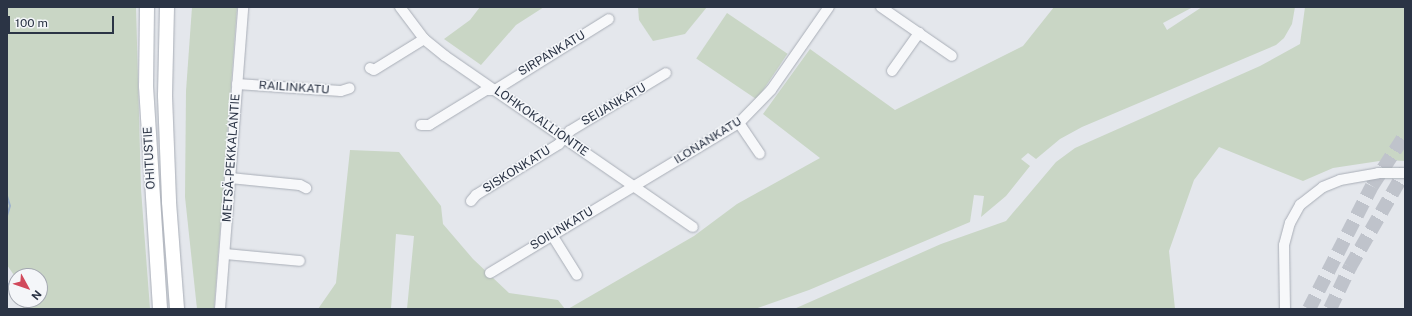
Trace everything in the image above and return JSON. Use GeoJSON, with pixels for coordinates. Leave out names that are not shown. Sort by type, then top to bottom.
{"type":"FeatureCollection","features":[{"type":"Feature","properties":{"kind":"highway","name":"OHITUSTIE"},"geometry":{"type":"LineString","coordinates":[[146,7],[146,86],[160,309]]}},
{"type":"Feature","properties":{"kind":"highway","name":"OHITUSTIE"},"geometry":{"type":"LineString","coordinates":[[167,7],[165,96],[168,187],[177,309]]}},
{"type":"Feature","properties":{"kind":"street","name":"METSÄ-PEKKALANTIE"},"geometry":{"type":"LineString","coordinates":[[220,309],[243,7]]}},
{"type":"Feature","properties":{"kind":"street","name":"LOHKOKALLIONTIE"},"geometry":{"type":"LineString","coordinates":[[400,7],[424,39],[563,139],[693,227]]}},
{"type":"Feature","properties":{"kind":"street","name":"ILONANKATU"},"geometry":{"type":"LineString","coordinates":[[634,186],[739,123],[771,90],[829,7]]}},
{"type":"Feature","properties":{"kind":"street"},"geometry":{"type":"LineString","coordinates":[[881,7],[952,56]]}},
{"type":"Feature","properties":{"kind":"street","name":"SIRPANKATU"},"geometry":{"type":"LineString","coordinates":[[420,125],[429,126],[486,90],[495,90],[609,19]]}},
{"type":"Feature","properties":{"kind":"street"},"geometry":{"type":"LineString","coordinates":[[892,71],[919,33]]}},
{"type":"Feature","properties":{"kind":"street"},"geometry":{"type":"LineString","coordinates":[[370,68],[374,70],[424,39]]}},
{"type":"Feature","properties":{"kind":"street","name":"SEIJANKATU"},"geometry":{"type":"LineString","coordinates":[[563,139],[570,131],[666,73]]}},
{"type":"Feature","properties":{"kind":"street","name":"RAILINKATU"},"geometry":{"type":"LineString","coordinates":[[237,84],[341,91],[350,88]]}},
{"type":"Feature","properties":{"kind":"street"},"geometry":{"type":"LineString","coordinates":[[739,123],[760,154]]}},
{"type":"Feature","properties":{"kind":"street","name":"SISKONKATU"},"geometry":{"type":"LineString","coordinates":[[471,201],[476,195],[563,139]]}},
{"type":"Feature","properties":{"kind":"street"},"geometry":{"type":"LineString","coordinates":[[1285,309],[1284,245],[1290,223],[1300,206],[1322,187],[1340,180],[1378,173],[1405,173]]}},
{"type":"Feature","properties":{"kind":"street"},"geometry":{"type":"LineString","coordinates":[[230,178],[300,185],[306,188]]}},
{"type":"Feature","properties":{"kind":"street","name":"SOILINKATU"},"geometry":{"type":"LineString","coordinates":[[490,273],[634,186]]}},
{"type":"Feature","properties":{"kind":"street"},"geometry":{"type":"LineString","coordinates":[[552,235],[577,275]]}},
{"type":"Feature","properties":{"kind":"street"},"geometry":{"type":"LineString","coordinates":[[225,254],[300,261]]}},
{"type":"Feature","properties":{"kind":"green space"},"geometry":{"type":"Polygon","coordinates":[[[7,7],[136,7],[141,189],[150,309],[22,309],[48,308],[48,268],[9,268],[7,265],[7,7]]]}},
{"type":"Feature","properties":{"kind":"green space"},"geometry":{"type":"Polygon","coordinates":[[[192,7],[237,7],[214,309],[197,309],[185,197],[186,91],[192,7]]]}},
{"type":"Feature","properties":{"kind":"green space"},"geometry":{"type":"Polygon","coordinates":[[[480,7],[544,7],[516,25],[481,65],[444,39],[470,20],[480,7]]]}},
{"type":"Feature","properties":{"kind":"green space"},"geometry":{"type":"Polygon","coordinates":[[[638,7],[707,7],[685,34],[653,41],[639,20],[638,7]]]}},
{"type":"Feature","properties":{"kind":"green space"},"geometry":{"type":"Polygon","coordinates":[[[1054,7],[1193,7],[1163,23],[1167,30],[1202,7],[1295,7],[1292,24],[1284,38],[1276,45],[1082,127],[1060,139],[1036,159],[1028,153],[1021,159],[1030,166],[1006,196],[981,217],[984,196],[974,195],[970,222],[809,290],[755,309],[568,309],[694,236],[737,204],[820,158],[763,114],[810,49],[895,110],[1023,46],[1054,7]]]}},
{"type":"Feature","properties":{"kind":"green space"},"geometry":{"type":"Polygon","coordinates":[[[1305,7],[1405,7],[1405,161],[1386,160],[1333,168],[1303,181],[1219,147],[1194,180],[1169,251],[1175,309],[794,309],[941,244],[1006,221],[1056,162],[1075,148],[1260,66],[1300,44],[1305,7]]]}},
{"type":"Feature","properties":{"kind":"green space"},"geometry":{"type":"Polygon","coordinates":[[[727,13],[788,54],[757,99],[696,59],[727,13]]]}},
{"type":"Feature","properties":{"kind":"green space"},"geometry":{"type":"Polygon","coordinates":[[[350,150],[399,152],[441,206],[443,224],[473,259],[509,293],[558,300],[565,309],[407,309],[414,236],[396,234],[391,309],[318,309],[336,283],[350,150]]]}},
{"type":"Feature","properties":{"kind":"waterway"},"geometry":{"type":"LineString","coordinates":[[7,196],[10,206],[7,216]]}},
{"type":"Feature","properties":{"kind":"tunnel"},"geometry":{"type":"LineString","coordinates":[[1309,309],[1372,186],[1405,135]]}},
{"type":"Feature","properties":{"kind":"tunnel"},"geometry":{"type":"LineString","coordinates":[[1330,309],[1350,267],[1405,171]]}}]}
